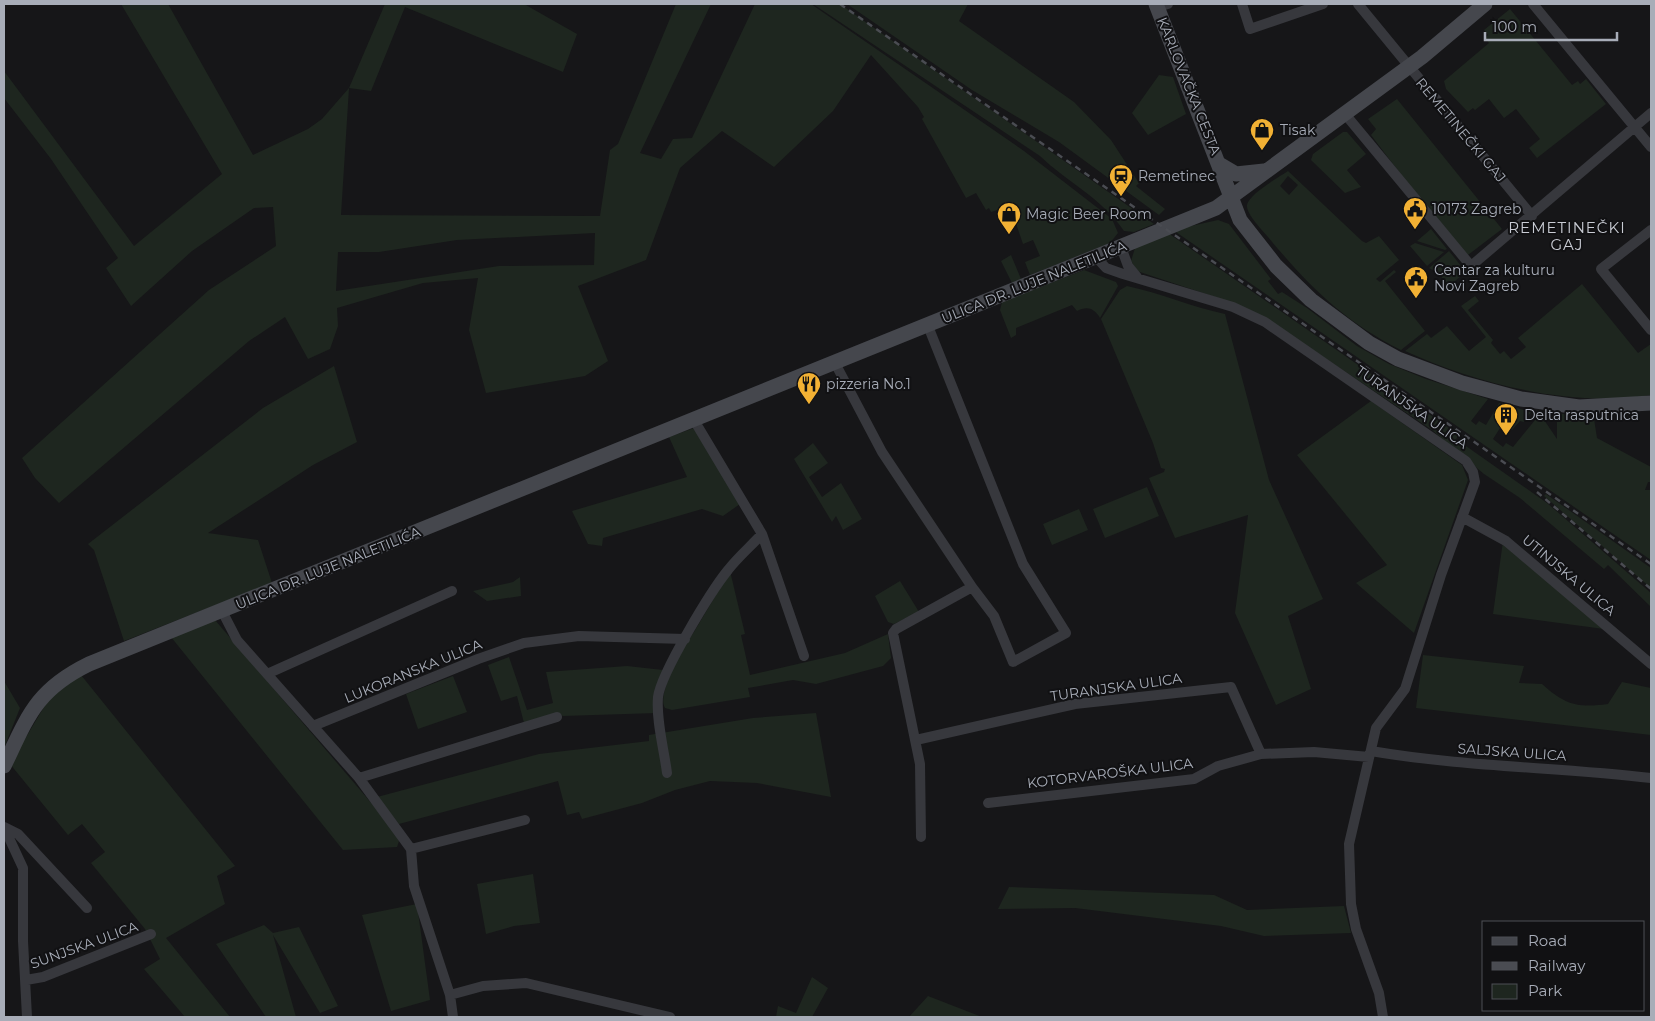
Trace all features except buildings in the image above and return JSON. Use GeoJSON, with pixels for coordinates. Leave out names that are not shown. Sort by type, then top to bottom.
{"type":"FeatureCollection","features":[{"type":"Feature","properties":{"kind":"main road","name":"REMETINEČKI GAJ"},"geometry":{"type":"LineString","coordinates":[[1231,198],[1409,67],[1483,6],[1496,4]]}},
{"type":"Feature","properties":{"kind":"main road","name":"KARLOVAČKA CESTA"},"geometry":{"type":"LineString","coordinates":[[1160,5],[1242,224],[1295,285],[1346,327],[1369,343],[1398,359],[1453,380],[1521,398],[1579,407],[1651,403]]}},
{"type":"Feature","properties":{"kind":"main road"},"geometry":{"type":"LineString","coordinates":[[1219,164],[1236,174],[1269,170]]}},
{"type":"Feature","properties":{"kind":"main road","name":"ULICA DR. LUJE NALETILIĆA"},"geometry":{"type":"LineString","coordinates":[[4,766],[33,708],[58,681],[89,664],[928,326],[1216,208],[1231,198]]}},
{"type":"Feature","properties":{"kind":"street"},"geometry":{"type":"LineString","coordinates":[[1242,4],[1250,29],[1324,4]]}},
{"type":"Feature","properties":{"kind":"street","name":"REMETINEČKI GAJ"},"geometry":{"type":"LineString","coordinates":[[1358,4],[1409,67],[1444,106],[1532,216]]}},
{"type":"Feature","properties":{"kind":"street"},"geometry":{"type":"LineString","coordinates":[[1533,4],[1651,147]]}},
{"type":"Feature","properties":{"kind":"street"},"geometry":{"type":"LineString","coordinates":[[1345,114],[1470,266],[1532,216],[1651,113]]}},
{"type":"Feature","properties":{"kind":"street"},"geometry":{"type":"LineString","coordinates":[[1651,230],[1601,269],[1651,330]]}},
{"type":"Feature","properties":{"kind":"street"},"geometry":{"type":"LineString","coordinates":[[1121,247],[1128,266],[1137,277]]}},
{"type":"Feature","properties":{"kind":"street","name":"TURANJSKA ULICA"},"geometry":{"type":"LineString","coordinates":[[1096,257],[1106,268],[1233,307],[1265,322],[1466,461],[1473,472],[1475,482],[1405,689],[1376,728],[1349,844],[1350,904],[1356,929],[1379,993],[1383,1017]]}},
{"type":"Feature","properties":{"kind":"street"},"geometry":{"type":"LineString","coordinates":[[835,363],[882,452],[972,587],[994,616],[1013,662],[1066,633],[1023,564],[928,326]]}},
{"type":"Feature","properties":{"kind":"street"},"geometry":{"type":"LineString","coordinates":[[694,420],[762,534],[804,656]]}},
{"type":"Feature","properties":{"kind":"street","name":"UTINJSKA ULICA"},"geometry":{"type":"LineString","coordinates":[[1462,517],[1506,541],[1651,664]]}},
{"type":"Feature","properties":{"kind":"street"},"geometry":{"type":"LineString","coordinates":[[667,773],[658,697],[662,685],[685,639],[728,570],[762,534]]}},
{"type":"Feature","properties":{"kind":"street"},"geometry":{"type":"LineString","coordinates":[[922,838],[920,764],[893,633],[896,629],[972,587]]}},
{"type":"Feature","properties":{"kind":"street"},"geometry":{"type":"LineString","coordinates":[[267,674],[452,591]]}},
{"type":"Feature","properties":{"kind":"street"},"geometry":{"type":"LineString","coordinates":[[222,611],[237,640],[359,778],[412,849],[414,886],[450,995],[453,1017]]}},
{"type":"Feature","properties":{"kind":"street","name":"LUKORANSKA ULICA"},"geometry":{"type":"LineString","coordinates":[[313,726],[478,659],[524,643],[578,636],[685,639]]}},
{"type":"Feature","properties":{"kind":"street","name":"TURANJSKA ULICA"},"geometry":{"type":"LineString","coordinates":[[916,740],[1075,704],[1231,686],[1261,754]]}},
{"type":"Feature","properties":{"kind":"street"},"geometry":{"type":"LineString","coordinates":[[359,778],[558,717]]}},
{"type":"Feature","properties":{"kind":"street"},"geometry":{"type":"LineString","coordinates":[[1261,754],[1314,752],[1370,754]]}},
{"type":"Feature","properties":{"kind":"street","name":"KOTORVAROŠKA ULICA"},"geometry":{"type":"LineString","coordinates":[[988,804],[1194,779],[1218,766],[1261,754]]}},
{"type":"Feature","properties":{"kind":"street","name":"SALJSKA ULICA"},"geometry":{"type":"LineString","coordinates":[[1370,754],[1472,765],[1573,770],[1651,778]]}},
{"type":"Feature","properties":{"kind":"street"},"geometry":{"type":"LineString","coordinates":[[412,849],[525,820]]}},
{"type":"Feature","properties":{"kind":"street"},"geometry":{"type":"LineString","coordinates":[[4,827],[18,834],[87,908]]}},
{"type":"Feature","properties":{"kind":"street"},"geometry":{"type":"LineString","coordinates":[[4,827],[23,868],[26,980],[24,1015]]}},
{"type":"Feature","properties":{"kind":"street","name":"SUNJSKA ULICA"},"geometry":{"type":"LineString","coordinates":[[26,980],[43,977],[151,934]]}},
{"type":"Feature","properties":{"kind":"street"},"geometry":{"type":"LineString","coordinates":[[450,995],[483,986],[526,983],[670,1017]]}},
{"type":"Feature","properties":{"kind":"green space"},"geometry":{"type":"Polygon","coordinates":[[[121,4],[168,4],[253,155],[308,129],[322,119],[349,88],[341,215],[600,216],[610,150],[618,144],[676,4],[711,4],[640,153],[661,159],[673,139],[692,138],[755,4],[811,4],[1024,151],[1112,219],[1118,233],[1110,243],[1030,275],[1025,262],[1040,256],[1033,240],[1023,244],[1010,206],[991,212],[989,208],[986,210],[976,193],[966,198],[922,119],[924,117],[918,107],[871,55],[833,111],[774,167],[722,131],[680,168],[646,260],[578,286],[608,361],[585,376],[486,393],[469,330],[478,278],[423,283],[337,308],[338,326],[330,349],[308,359],[285,317],[249,341],[59,503],[35,478],[22,458],[209,290],[276,246],[273,207],[254,208],[192,251],[131,306],[106,268],[118,258],[51,159],[4,98],[4,71],[134,246],[222,174],[121,4]],[[595,233],[457,240],[379,252],[338,252],[336,291],[499,266],[594,265],[595,233]]]}},
{"type":"Feature","properties":{"kind":"green space"},"geometry":{"type":"Polygon","coordinates":[[[385,4],[524,4],[577,34],[563,72],[405,7],[371,91],[349,88],[385,4]]]}},
{"type":"Feature","properties":{"kind":"green space"},"geometry":{"type":"Polygon","coordinates":[[[813,4],[840,4],[1154,224],[1134,232],[1124,231],[1106,209],[1040,156],[813,4]]]}},
{"type":"Feature","properties":{"kind":"green space"},"geometry":{"type":"Polygon","coordinates":[[[847,4],[968,4],[959,21],[1074,102],[1111,140],[1139,183],[1136,186],[1165,209],[1159,215],[1059,142],[972,90],[847,4]]]}},
{"type":"Feature","properties":{"kind":"green space"},"geometry":{"type":"Polygon","coordinates":[[[1510,9],[1572,85],[1578,81],[1580,84],[1586,79],[1606,104],[1537,158],[1529,148],[1540,139],[1516,109],[1504,118],[1489,99],[1475,110],[1473,108],[1468,112],[1446,89],[1444,81],[1489,43],[1485,38],[1488,35],[1484,30],[1510,9]]]}},
{"type":"Feature","properties":{"kind":"green space"},"geometry":{"type":"Polygon","coordinates":[[[1159,75],[1173,77],[1186,114],[1148,135],[1132,113],[1159,75]]]}},
{"type":"Feature","properties":{"kind":"green space"},"geometry":{"type":"Polygon","coordinates":[[[1397,99],[1502,229],[1464,258],[1371,135],[1376,129],[1368,119],[1397,99]]]}},
{"type":"Feature","properties":{"kind":"green space"},"geometry":{"type":"Polygon","coordinates":[[[1343,132],[1347,132],[1366,154],[1347,170],[1361,187],[1345,193],[1311,160],[1313,154],[1343,132]]]}},
{"type":"Feature","properties":{"kind":"green space"},"geometry":{"type":"Polygon","coordinates":[[[1288,171],[1362,241],[1366,243],[1379,236],[1399,260],[1376,279],[1380,282],[1394,270],[1396,272],[1385,281],[1425,331],[1401,350],[1362,327],[1328,301],[1298,271],[1252,217],[1247,209],[1249,201],[1258,191],[1288,171]],[[1288,176],[1280,186],[1289,195],[1298,185],[1288,176]]]}},
{"type":"Feature","properties":{"kind":"green space"},"geometry":{"type":"Polygon","coordinates":[[[1218,220],[1229,224],[1271,279],[1268,281],[1278,294],[1282,292],[1307,308],[1357,346],[1389,364],[1426,379],[1488,399],[1471,421],[1476,425],[1479,421],[1486,425],[1499,403],[1531,412],[1524,422],[1520,421],[1512,430],[1502,425],[1493,439],[1503,447],[1506,443],[1513,447],[1540,414],[1557,439],[1557,413],[1594,419],[1597,438],[1651,467],[1651,482],[1648,482],[1645,490],[1650,490],[1651,497],[1651,560],[1173,230],[1218,220]]]}},
{"type":"Feature","properties":{"kind":"green space"},"geometry":{"type":"Polygon","coordinates":[[[1431,229],[1447,249],[1417,241],[1431,229]]]}},
{"type":"Feature","properties":{"kind":"green space"},"geometry":{"type":"Polygon","coordinates":[[[1168,233],[1459,435],[1456,439],[1547,503],[1651,593],[1651,607],[1608,565],[1604,569],[1520,498],[1484,474],[1432,430],[1264,317],[1233,303],[1137,271],[1131,261],[1135,248],[1168,233]]]}},
{"type":"Feature","properties":{"kind":"green space"},"geometry":{"type":"Polygon","coordinates":[[[1415,243],[1444,252],[1427,266],[1410,246],[1415,243]]]}},
{"type":"Feature","properties":{"kind":"green space"},"geometry":{"type":"Polygon","coordinates":[[[1449,251],[1466,272],[1449,286],[1438,273],[1429,268],[1449,251]]]}},
{"type":"Feature","properties":{"kind":"green space"},"geometry":{"type":"Polygon","coordinates":[[[1011,255],[1021,279],[1012,283],[1001,261],[1011,255]]]}},
{"type":"Feature","properties":{"kind":"green space"},"geometry":{"type":"Polygon","coordinates":[[[1084,270],[1116,282],[1118,286],[1100,318],[1093,310],[1087,308],[1077,311],[1072,305],[1016,328],[1016,335],[1011,338],[1000,310],[1002,302],[1084,270]]]}},
{"type":"Feature","properties":{"kind":"green space"},"geometry":{"type":"Polygon","coordinates":[[[1582,284],[1638,353],[1651,344],[1651,395],[1621,398],[1589,398],[1525,390],[1463,374],[1405,351],[1427,334],[1431,338],[1447,326],[1469,351],[1486,337],[1461,306],[1475,296],[1479,301],[1468,310],[1493,340],[1491,343],[1500,354],[1504,351],[1511,359],[1526,347],[1518,338],[1582,284]]]}},
{"type":"Feature","properties":{"kind":"green space"},"geometry":{"type":"Polygon","coordinates":[[[1127,286],[1225,314],[1269,480],[1323,599],[1288,616],[1311,689],[1276,705],[1235,613],[1248,515],[1175,538],[1149,478],[1164,472],[1165,469],[1161,468],[1153,443],[1101,319],[1120,290],[1127,286]]]}},
{"type":"Feature","properties":{"kind":"green space"},"geometry":{"type":"Polygon","coordinates":[[[334,366],[357,442],[313,465],[208,533],[258,540],[272,583],[124,641],[94,550],[88,544],[263,408],[334,366]]]}},
{"type":"Feature","properties":{"kind":"green space"},"geometry":{"type":"Polygon","coordinates":[[[1371,401],[1462,465],[1468,480],[1414,633],[1356,583],[1387,565],[1297,455],[1371,401]]]}},
{"type":"Feature","properties":{"kind":"green space"},"geometry":{"type":"Polygon","coordinates":[[[694,428],[740,504],[723,516],[702,509],[603,538],[602,546],[588,544],[572,511],[687,477],[669,437],[694,428]]]}},
{"type":"Feature","properties":{"kind":"green space"},"geometry":{"type":"Polygon","coordinates":[[[813,443],[828,463],[809,477],[822,497],[841,483],[862,519],[843,530],[836,516],[832,522],[794,459],[813,443]]]}},
{"type":"Feature","properties":{"kind":"green space"},"geometry":{"type":"Polygon","coordinates":[[[1147,487],[1159,516],[1105,538],[1093,509],[1147,487]]]}},
{"type":"Feature","properties":{"kind":"green space"},"geometry":{"type":"Polygon","coordinates":[[[1546,494],[1651,568],[1651,588],[1544,496],[1546,494]]]}},
{"type":"Feature","properties":{"kind":"green space"},"geometry":{"type":"Polygon","coordinates":[[[1079,509],[1088,530],[1052,545],[1043,524],[1079,509]]]}},
{"type":"Feature","properties":{"kind":"green space"},"geometry":{"type":"Polygon","coordinates":[[[1503,541],[1604,629],[1493,614],[1503,541]]]}},
{"type":"Feature","properties":{"kind":"green space"},"geometry":{"type":"Polygon","coordinates":[[[730,571],[745,634],[741,635],[750,675],[845,653],[888,634],[891,658],[883,666],[816,684],[793,680],[748,688],[750,697],[672,710],[665,708],[663,701],[664,692],[672,669],[730,571]]]}},
{"type":"Feature","properties":{"kind":"green space"},"geometry":{"type":"Polygon","coordinates":[[[520,577],[521,596],[487,601],[473,591],[513,582],[520,577]]]}},
{"type":"Feature","properties":{"kind":"green space"},"geometry":{"type":"Polygon","coordinates":[[[900,581],[919,612],[894,624],[888,622],[875,596],[900,581]]]}},
{"type":"Feature","properties":{"kind":"green space"},"geometry":{"type":"Polygon","coordinates":[[[215,620],[396,832],[399,841],[397,847],[343,850],[171,637],[215,620]]]}},
{"type":"Feature","properties":{"kind":"green space"},"geometry":{"type":"Polygon","coordinates":[[[1423,655],[1524,666],[1519,683],[1542,684],[1565,701],[1580,705],[1608,704],[1622,682],[1651,688],[1651,735],[1416,708],[1423,655]]]}},
{"type":"Feature","properties":{"kind":"green space"},"geometry":{"type":"Polygon","coordinates":[[[509,657],[527,710],[553,703],[546,672],[627,666],[663,670],[657,713],[563,716],[556,713],[524,723],[517,696],[501,701],[488,665],[509,657]]]}},
{"type":"Feature","properties":{"kind":"green space"},"geometry":{"type":"Polygon","coordinates":[[[81,675],[235,866],[217,876],[225,904],[166,938],[230,1017],[185,1017],[144,969],[160,959],[145,929],[91,863],[105,852],[82,824],[68,835],[10,764],[50,697],[81,675]]]}},
{"type":"Feature","properties":{"kind":"green space"},"geometry":{"type":"Polygon","coordinates":[[[453,676],[467,712],[418,729],[406,694],[453,676]]]}},
{"type":"Feature","properties":{"kind":"green space"},"geometry":{"type":"Polygon","coordinates":[[[4,681],[20,708],[4,748],[4,681]]]}},
{"type":"Feature","properties":{"kind":"green space"},"geometry":{"type":"Polygon","coordinates":[[[816,713],[831,797],[757,783],[710,781],[675,790],[642,803],[582,819],[579,812],[567,815],[558,781],[399,824],[377,797],[539,754],[649,741],[649,735],[753,718],[816,713]]]}},
{"type":"Feature","properties":{"kind":"green space"},"geometry":{"type":"Polygon","coordinates":[[[533,874],[540,923],[514,926],[486,934],[477,884],[533,874]]]}},
{"type":"Feature","properties":{"kind":"green space"},"geometry":{"type":"Polygon","coordinates":[[[1009,887],[1214,895],[1247,910],[1344,906],[1351,933],[1264,936],[1221,926],[1075,908],[998,909],[1009,887]]]}},
{"type":"Feature","properties":{"kind":"green space"},"geometry":{"type":"Polygon","coordinates":[[[417,904],[430,1000],[391,1011],[362,915],[417,904]]]}},
{"type":"Feature","properties":{"kind":"green space"},"geometry":{"type":"Polygon","coordinates":[[[264,925],[273,933],[299,927],[338,1006],[320,1013],[273,935],[296,1017],[266,1017],[216,944],[264,925]]]}},
{"type":"Feature","properties":{"kind":"green space"},"geometry":{"type":"Polygon","coordinates":[[[812,977],[828,988],[812,1017],[776,1017],[778,1006],[796,1013],[812,977]]]}},
{"type":"Feature","properties":{"kind":"green space"},"geometry":{"type":"Polygon","coordinates":[[[928,996],[982,1017],[909,1017],[928,996]]]}},
{"type":"Feature","properties":{"kind":"railway"},"geometry":{"type":"LineString","coordinates":[[840,4],[1651,564]]}},
{"type":"Feature","properties":{"kind":"railway"},"geometry":{"type":"LineString","coordinates":[[1537,492],[1651,589]]}},
{"type":"Feature","properties":{"kind":"place","name":"Tisak"},"geometry":{"type":"Point","coordinates":[1262,151]}},
{"type":"Feature","properties":{"kind":"place","name":"Remetinec"},"geometry":{"type":"Point","coordinates":[1121,197]}},
{"type":"Feature","properties":{"kind":"place","name":"10173 Zagreb"},"geometry":{"type":"Point","coordinates":[1415,230]}},
{"type":"Feature","properties":{"kind":"place","name":"Magic Beer Room"},"geometry":{"type":"Point","coordinates":[1009,235]}},
{"type":"Feature","properties":{"kind":"place","name":"Centar za kulturu Novi Zagreb"},"geometry":{"type":"Point","coordinates":[1416,299]}},
{"type":"Feature","properties":{"kind":"place","name":"pizzeria No.1"},"geometry":{"type":"Point","coordinates":[809,405]}},
{"type":"Feature","properties":{"kind":"place","name":"Delta rasputnica"},"geometry":{"type":"Point","coordinates":[1506,436]}},
{"type":"Feature","properties":{"kind":"district","name":"REMETINEČKI GAJ"},"geometry":{"type":"Point","coordinates":[1567,236]}}]}
